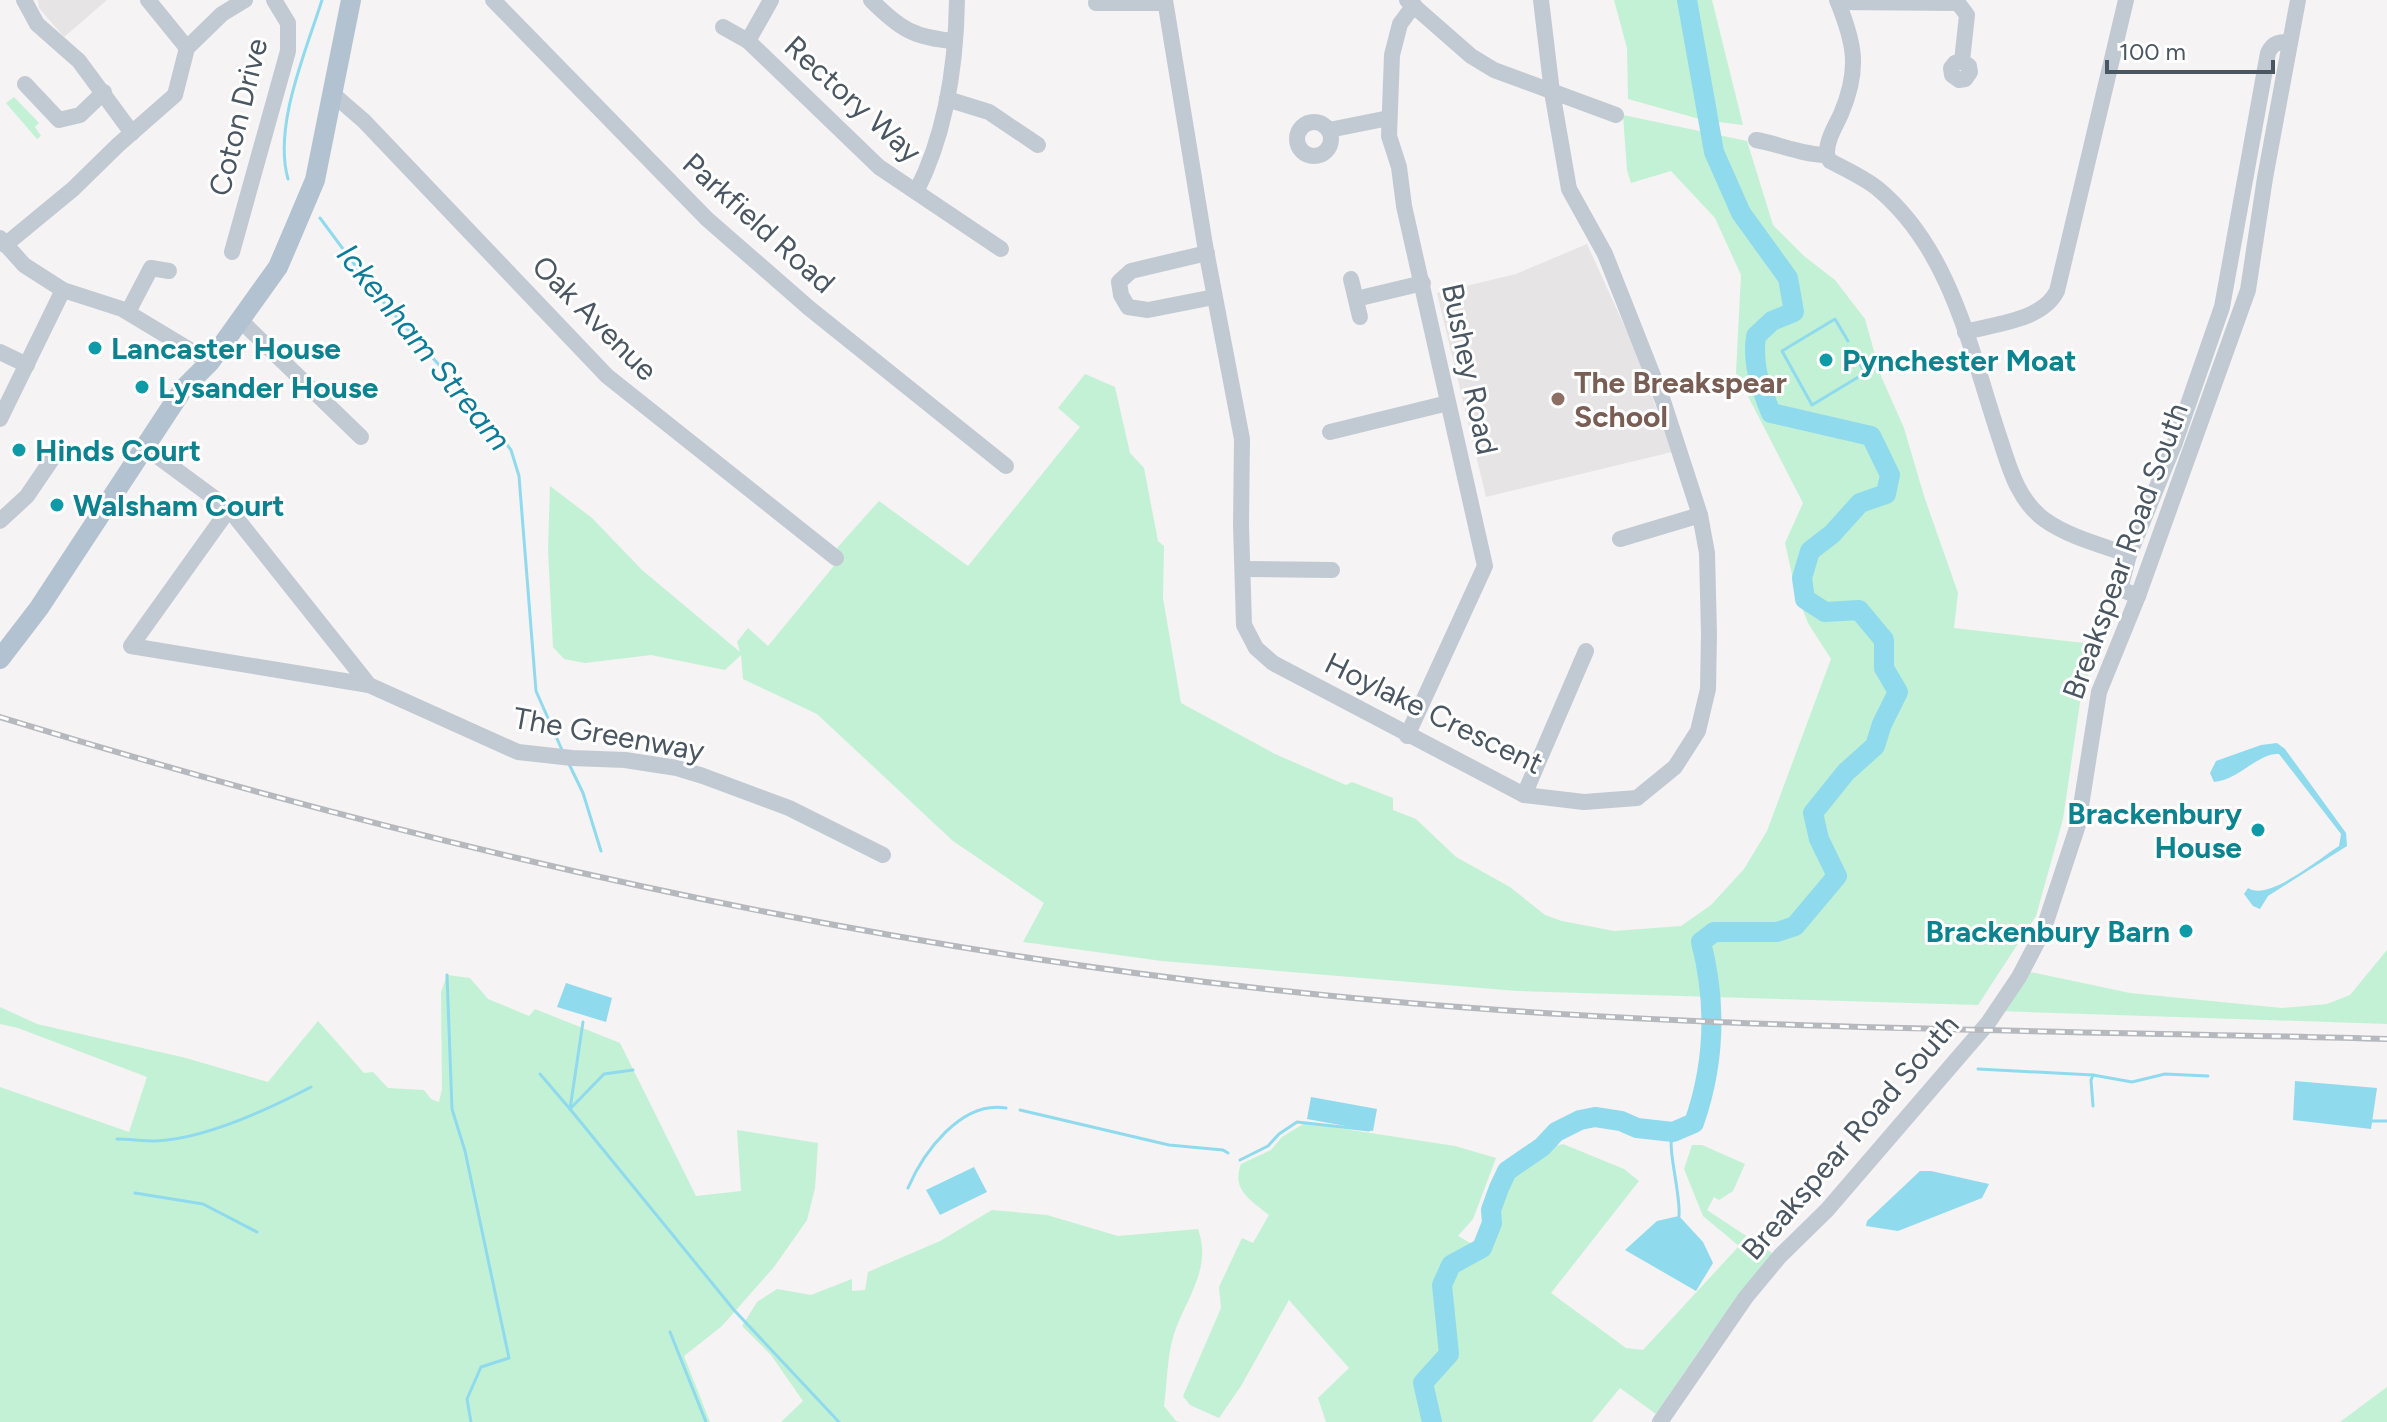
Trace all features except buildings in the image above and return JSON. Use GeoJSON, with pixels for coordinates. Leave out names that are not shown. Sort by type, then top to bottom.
{"type":"FeatureCollection","features":[{"type":"Feature","properties":{"kind":"main road"},"geometry":{"type":"LineString","coordinates":[[4,662],[47,614],[150,450],[201,386],[210,362],[278,267],[315,180],[351,0]]}},
{"type":"Feature","properties":{"kind":"street"},"geometry":{"type":"LineString","coordinates":[[24,0],[37,24],[79,61],[132,133]]}},
{"type":"Feature","properties":{"kind":"street"},"geometry":{"type":"LineString","coordinates":[[148,0],[187,48]]}},
{"type":"Feature","properties":{"kind":"street"},"geometry":{"type":"LineString","coordinates":[[210,362],[128,312],[63,290],[24,265],[3,242],[73,189],[175,95],[187,48],[222,14],[245,0]]}},
{"type":"Feature","properties":{"kind":"street","name":"Coton Drive"},"geometry":{"type":"LineString","coordinates":[[232,252],[288,51],[288,23],[274,0]]}},
{"type":"Feature","properties":{"kind":"street","name":"Parkfield Road"},"geometry":{"type":"LineString","coordinates":[[493,0],[707,219],[809,308],[1006,466]]}},
{"type":"Feature","properties":{"kind":"street","name":"Rectory Way"},"geometry":{"type":"LineString","coordinates":[[748,41],[771,0]]}},
{"type":"Feature","properties":{"kind":"street"},"geometry":{"type":"LineString","coordinates":[[871,0],[906,31],[926,38],[955,41]]}},
{"type":"Feature","properties":{"kind":"street"},"geometry":{"type":"LineString","coordinates":[[916,192],[933,152],[947,99],[957,0]]}},
{"type":"Feature","properties":{"kind":"street","name":"Hoylake Crescent"},"geometry":{"type":"LineString","coordinates":[[1165,2],[1214,297],[1242,439],[1244,625],[1256,648],[1273,663],[1524,795],[1584,802],[1637,798],[1675,767],[1698,731],[1708,689],[1707,553],[1700,515],[1663,401],[1605,254],[1569,189],[1552,92],[1541,0]]}},
{"type":"Feature","properties":{"kind":"street"},"geometry":{"type":"LineString","coordinates":[[1965,332],[2039,310],[2050,302],[2057,291],[2126,0]]}},
{"type":"Feature","properties":{"kind":"street","name":"Breakspear Road South"},"geometry":{"type":"LineString","coordinates":[[1660,1422],[1746,1297],[1780,1256],[1827,1210],[1988,1023],[2019,977],[2043,931],[2078,825],[2099,692],[2138,596],[2248,288],[2298,0]]}},
{"type":"Feature","properties":{"kind":"street"},"geometry":{"type":"LineString","coordinates":[[1962,61],[1967,15],[1958,3],[1838,1],[1851,37],[1854,67],[1850,89],[1828,143],[1827,155],[1830,161],[1876,187],[1921,236],[1943,273],[2017,488],[2043,519],[2070,533],[2129,555]]}},
{"type":"Feature","properties":{"kind":"street"},"geometry":{"type":"LineString","coordinates":[[1096,3],[1165,2]]}},
{"type":"Feature","properties":{"kind":"street"},"geometry":{"type":"LineString","coordinates":[[1411,2],[1471,56],[1494,70],[1616,115]]}},
{"type":"Feature","properties":{"kind":"street","name":"Bushey Road"},"geometry":{"type":"LineString","coordinates":[[1407,736],[1485,566],[1406,216],[1399,167],[1389,136],[1392,55],[1400,24],[1411,2]]}},
{"type":"Feature","properties":{"kind":"street","name":"Rectory Way"},"geometry":{"type":"LineString","coordinates":[[723,27],[748,41],[861,153],[1001,249]]}},
{"type":"Feature","properties":{"kind":"street"},"geometry":{"type":"LineString","coordinates":[[2138,596],[2120,589],[2129,555],[2174,445],[2222,307],[2268,53],[2277,42],[2290,42]]}},
{"type":"Feature","properties":{"kind":"street"},"geometry":{"type":"LineString","coordinates":[[25,84],[59,120],[80,115],[104,92]]}},
{"type":"Feature","properties":{"kind":"street","name":"Oak Avenue"},"geometry":{"type":"LineString","coordinates":[[334,95],[364,121],[607,376],[836,558]]}},
{"type":"Feature","properties":{"kind":"street"},"geometry":{"type":"LineString","coordinates":[[947,99],[989,112],[1038,145]]}},
{"type":"Feature","properties":{"kind":"street"},"geometry":{"type":"LineString","coordinates":[[1329,130],[1389,118]]}},
{"type":"Feature","properties":{"kind":"street"},"geometry":{"type":"LineString","coordinates":[[1756,140],[1812,155],[1827,155]]}},
{"type":"Feature","properties":{"kind":"street"},"geometry":{"type":"LineString","coordinates":[[1207,253],[1131,271],[1119,282],[1121,295],[1128,307],[1148,310],[1214,297]]}},
{"type":"Feature","properties":{"kind":"street"},"geometry":{"type":"LineString","coordinates":[[128,312],[151,268],[169,271]]}},
{"type":"Feature","properties":{"kind":"street"},"geometry":{"type":"LineString","coordinates":[[1351,279],[1360,317]]}},
{"type":"Feature","properties":{"kind":"street"},"geometry":{"type":"LineString","coordinates":[[1356,299],[1423,283]]}},
{"type":"Feature","properties":{"kind":"street"},"geometry":{"type":"LineString","coordinates":[[0,419],[63,290]]}},
{"type":"Feature","properties":{"kind":"street"},"geometry":{"type":"LineString","coordinates":[[2222,307],[2240,311]]}},
{"type":"Feature","properties":{"kind":"street"},"geometry":{"type":"LineString","coordinates":[[239,319],[361,437]]}},
{"type":"Feature","properties":{"kind":"street"},"geometry":{"type":"LineString","coordinates":[[0,352],[27,365]]}},
{"type":"Feature","properties":{"kind":"street"},"geometry":{"type":"LineString","coordinates":[[1330,432],[1448,403]]}},
{"type":"Feature","properties":{"kind":"street"},"geometry":{"type":"LineString","coordinates":[[0,521],[27,496],[59,449]]}},
{"type":"Feature","properties":{"kind":"street","name":"The Greenway"},"geometry":{"type":"LineString","coordinates":[[150,450],[229,509],[369,685]]}},
{"type":"Feature","properties":{"kind":"street","name":"The Greenway"},"geometry":{"type":"LineString","coordinates":[[229,509],[131,646],[369,685],[506,748],[530,754],[625,760],[677,768],[789,808],[883,855]]}},
{"type":"Feature","properties":{"kind":"street"},"geometry":{"type":"LineString","coordinates":[[1620,539],[1700,515]]}},
{"type":"Feature","properties":{"kind":"street"},"geometry":{"type":"LineString","coordinates":[[2143,520],[2163,527]]}},
{"type":"Feature","properties":{"kind":"street"},"geometry":{"type":"LineString","coordinates":[[1243,569],[1332,570]]}},
{"type":"Feature","properties":{"kind":"street"},"geometry":{"type":"LineString","coordinates":[[1524,795],[1586,651]]}},
{"type":"Feature","properties":{"kind":"shaded area"},"geometry":{"type":"Polygon","coordinates":[[[38,0],[107,0],[64,37],[39,8],[38,0]]]}},
{"type":"Feature","properties":{"kind":"shaded area","name":"The Breakspear School"},"geometry":{"type":"Polygon","coordinates":[[[1587,244],[1634,347],[1672,452],[1486,497],[1437,293],[1516,274],[1587,244]]]}},
{"type":"Feature","properties":{"kind":"green space"},"geometry":{"type":"Polygon","coordinates":[[[1614,0],[1712,0],[1743,125],[1703,120],[1628,99],[1627,48],[1614,0]]]}},
{"type":"Feature","properties":{"kind":"green space"},"geometry":{"type":"Polygon","coordinates":[[[14,97],[39,123],[35,127],[41,136],[37,139],[6,103],[14,97]]]}},
{"type":"Feature","properties":{"kind":"green space"},"geometry":{"type":"Polygon","coordinates":[[[1623,115],[1747,141],[1773,225],[1804,256],[1835,280],[1865,319],[1881,376],[1904,428],[1958,593],[1954,628],[2101,645],[2082,689],[2063,819],[2036,916],[1978,1005],[1517,991],[1162,961],[1023,942],[1044,903],[953,841],[817,714],[743,679],[741,655],[725,670],[651,655],[585,663],[564,659],[553,647],[548,550],[550,486],[592,518],[642,570],[740,652],[737,642],[748,628],[768,646],[842,556],[837,548],[879,501],[968,566],[1080,427],[1058,408],[1085,374],[1115,387],[1130,453],[1144,468],[1158,541],[1164,546],[1163,598],[1181,703],[1275,754],[1346,785],[1352,782],[1393,798],[1393,810],[1416,819],[1456,857],[1510,887],[1545,915],[1614,931],[1681,926],[1711,905],[1744,869],[1767,831],[1831,659],[1808,623],[1796,592],[1785,543],[1803,503],[1736,373],[1741,275],[1715,218],[1671,171],[1631,183],[1627,170],[1623,115]]]}},
{"type":"Feature","properties":{"kind":"green space"},"geometry":{"type":"Polygon","coordinates":[[[2387,950],[2387,1024],[1998,1011],[2021,970],[2130,993],[2282,1008],[2327,1004],[2350,995],[2387,950]]]}},
{"type":"Feature","properties":{"kind":"green space"},"geometry":{"type":"Polygon","coordinates":[[[447,975],[470,978],[488,999],[529,1016],[535,1009],[620,1043],[696,1196],[741,1191],[737,1130],[818,1143],[815,1188],[807,1220],[774,1267],[722,1326],[684,1356],[710,1422],[0,1422],[0,1087],[129,1132],[147,1077],[0,1024],[0,1007],[37,1024],[186,1058],[268,1082],[318,1021],[364,1073],[373,1072],[388,1088],[424,1090],[431,1099],[439,1102],[442,1089],[441,992],[447,975]]]}},
{"type":"Feature","properties":{"kind":"green space"},"geometry":{"type":"Polygon","coordinates":[[[1305,1123],[1455,1146],[1496,1158],[1473,1219],[1458,1236],[1484,1251],[1491,1241],[1495,1210],[1509,1174],[1544,1150],[1563,1144],[1624,1169],[1639,1181],[1551,1293],[1626,1348],[1643,1350],[1739,1246],[1703,1216],[1684,1169],[1692,1145],[1702,1145],[1745,1164],[1733,1191],[1719,1200],[1714,1197],[1707,1210],[1775,1255],[1707,1339],[1656,1414],[1620,1388],[1592,1422],[1326,1422],[1318,1398],[1349,1368],[1289,1300],[1241,1386],[1219,1418],[1190,1405],[1183,1396],[1221,1308],[1219,1287],[1242,1238],[1253,1243],[1269,1215],[1244,1194],[1239,1181],[1241,1164],[1271,1150],[1282,1137],[1305,1123]]]}},
{"type":"Feature","properties":{"kind":"green space"},"geometry":{"type":"Polygon","coordinates":[[[992,1210],[1047,1215],[1118,1236],[1198,1229],[1202,1244],[1200,1271],[1173,1337],[1168,1363],[1164,1406],[1180,1422],[781,1422],[803,1401],[771,1355],[742,1326],[757,1302],[777,1289],[811,1295],[852,1279],[852,1291],[865,1290],[868,1272],[940,1241],[992,1210]]]}},
{"type":"Feature","properties":{"kind":"green space"},"geometry":{"type":"Polygon","coordinates":[[[2387,1387],[2387,1422],[2340,1422],[2387,1387]]]}},
{"type":"Feature","properties":{"kind":"water"},"geometry":{"type":"Polygon","coordinates":[[[2277,743],[2285,749],[2346,833],[2347,846],[2268,896],[2260,909],[2253,906],[2244,894],[2248,888],[2257,891],[2268,889],[2294,877],[2339,846],[2341,834],[2279,754],[2264,757],[2232,776],[2214,782],[2210,773],[2216,761],[2261,745],[2277,743]]]}},
{"type":"Feature","properties":{"kind":"water"},"geometry":{"type":"Polygon","coordinates":[[[566,983],[612,998],[606,1022],[557,1007],[566,983]]]}},
{"type":"Feature","properties":{"kind":"water"},"geometry":{"type":"Polygon","coordinates":[[[2295,1081],[2377,1088],[2371,1129],[2293,1120],[2295,1081]]]}},
{"type":"Feature","properties":{"kind":"water"},"geometry":{"type":"Polygon","coordinates":[[[1311,1097],[1377,1109],[1373,1131],[1307,1119],[1311,1097]]]}},
{"type":"Feature","properties":{"kind":"water"},"geometry":{"type":"Polygon","coordinates":[[[974,1167],[987,1192],[940,1215],[926,1190],[974,1167]]]}},
{"type":"Feature","properties":{"kind":"water"},"geometry":{"type":"Polygon","coordinates":[[[1920,1171],[1989,1184],[1982,1198],[1898,1231],[1866,1226],[1867,1221],[1920,1171]]]}},
{"type":"Feature","properties":{"kind":"water"},"geometry":{"type":"Polygon","coordinates":[[[1679,1216],[1703,1242],[1713,1263],[1696,1291],[1625,1250],[1657,1221],[1679,1216]]]}},
{"type":"Feature","properties":{"kind":"waterway","name":"Ickenham Stream"},"geometry":{"type":"LineString","coordinates":[[288,179],[284,158],[288,113],[322,0]]}},
{"type":"Feature","properties":{"kind":"waterway"},"geometry":{"type":"LineString","coordinates":[[1432,1422],[1423,1383],[1449,1354],[1442,1285],[1451,1265],[1482,1248],[1492,1223],[1491,1210],[1507,1171],[1542,1147],[1556,1132],[1580,1120],[1595,1117],[1621,1121],[1637,1128],[1673,1132],[1694,1123],[1706,1078],[1711,1033],[1710,988],[1701,942],[1714,932],[1777,932],[1795,926],[1837,876],[1819,839],[1813,813],[1846,772],[1875,746],[1898,692],[1884,668],[1884,640],[1859,610],[1825,612],[1805,599],[1802,578],[1810,551],[1832,534],[1860,503],[1886,494],[1890,475],[1871,436],[1771,413],[1758,375],[1756,336],[1772,321],[1794,312],[1788,278],[1741,213],[1714,152],[1687,0]]}},
{"type":"Feature","properties":{"kind":"waterway","name":"Ickenham Stream"},"geometry":{"type":"LineString","coordinates":[[320,218],[378,296],[511,450],[519,476],[536,691],[562,750]]}},
{"type":"Feature","properties":{"kind":"waterway"},"geometry":{"type":"LineString","coordinates":[[1848,341],[1835,319],[1782,351],[1812,405],[1865,373],[1854,353]]}},
{"type":"Feature","properties":{"kind":"waterway","name":"Ickenham Stream"},"geometry":{"type":"LineString","coordinates":[[569,764],[583,793],[601,851]]}},
{"type":"Feature","properties":{"kind":"waterway"},"geometry":{"type":"LineString","coordinates":[[447,975],[452,1109],[465,1151],[509,1358],[481,1367],[467,1399],[471,1422]]}},
{"type":"Feature","properties":{"kind":"waterway"},"geometry":{"type":"LineString","coordinates":[[583,1022],[570,1109],[734,1310],[839,1422]]}},
{"type":"Feature","properties":{"kind":"waterway"},"geometry":{"type":"LineString","coordinates":[[1978,1069],[2093,1075]]}},
{"type":"Feature","properties":{"kind":"waterway"},"geometry":{"type":"LineString","coordinates":[[540,1074],[570,1109],[604,1074],[633,1070]]}},
{"type":"Feature","properties":{"kind":"waterway"},"geometry":{"type":"LineString","coordinates":[[2093,1106],[2093,1075],[2132,1082],[2165,1074],[2208,1076]]}},
{"type":"Feature","properties":{"kind":"waterway"},"geometry":{"type":"LineString","coordinates":[[117,1139],[155,1141],[194,1135],[255,1114],[311,1087]]}},
{"type":"Feature","properties":{"kind":"waterway"},"geometry":{"type":"LineString","coordinates":[[908,1188],[934,1145],[959,1121],[974,1112],[1006,1108]]}},
{"type":"Feature","properties":{"kind":"waterway"},"geometry":{"type":"LineString","coordinates":[[1020,1110],[1169,1145],[1228,1153]]}},
{"type":"Feature","properties":{"kind":"waterway"},"geometry":{"type":"LineString","coordinates":[[2372,1121],[2387,1121]]}},
{"type":"Feature","properties":{"kind":"waterway"},"geometry":{"type":"LineString","coordinates":[[1240,1160],[1268,1146],[1297,1122],[1369,1130]]}},
{"type":"Feature","properties":{"kind":"waterway"},"geometry":{"type":"LineString","coordinates":[[1673,1132],[1671,1148],[1679,1216]]}},
{"type":"Feature","properties":{"kind":"waterway"},"geometry":{"type":"LineString","coordinates":[[135,1193],[203,1204],[257,1232]]}},
{"type":"Feature","properties":{"kind":"waterway"},"geometry":{"type":"LineString","coordinates":[[670,1332],[706,1422]]}},
{"type":"Feature","properties":{"kind":"railway"},"geometry":{"type":"LineString","coordinates":[[0,717],[319,808],[641,886],[966,948],[1129,972],[1294,992],[1567,1014],[1840,1026],[2387,1039]]}},
{"type":"Feature","properties":{"kind":"place","name":"Lancaster House"},"geometry":{"type":"Point","coordinates":[95,348]}},
{"type":"Feature","properties":{"kind":"place","name":"Pynchester Moat"},"geometry":{"type":"Point","coordinates":[1826,360]}},
{"type":"Feature","properties":{"kind":"place","name":"Lysander House"},"geometry":{"type":"Point","coordinates":[142,387]}},
{"type":"Feature","properties":{"kind":"place","name":"The Breakspear School"},"geometry":{"type":"Point","coordinates":[1558,399]}},
{"type":"Feature","properties":{"kind":"place","name":"Hinds Court"},"geometry":{"type":"Point","coordinates":[19,450]}},
{"type":"Feature","properties":{"kind":"place","name":"Walsham Court"},"geometry":{"type":"Point","coordinates":[57,505]}},
{"type":"Feature","properties":{"kind":"place","name":"Brackenbury House"},"geometry":{"type":"Point","coordinates":[2258,830]}},
{"type":"Feature","properties":{"kind":"place","name":"Brackenbury Barn"},"geometry":{"type":"Point","coordinates":[2186,931]}}]}
